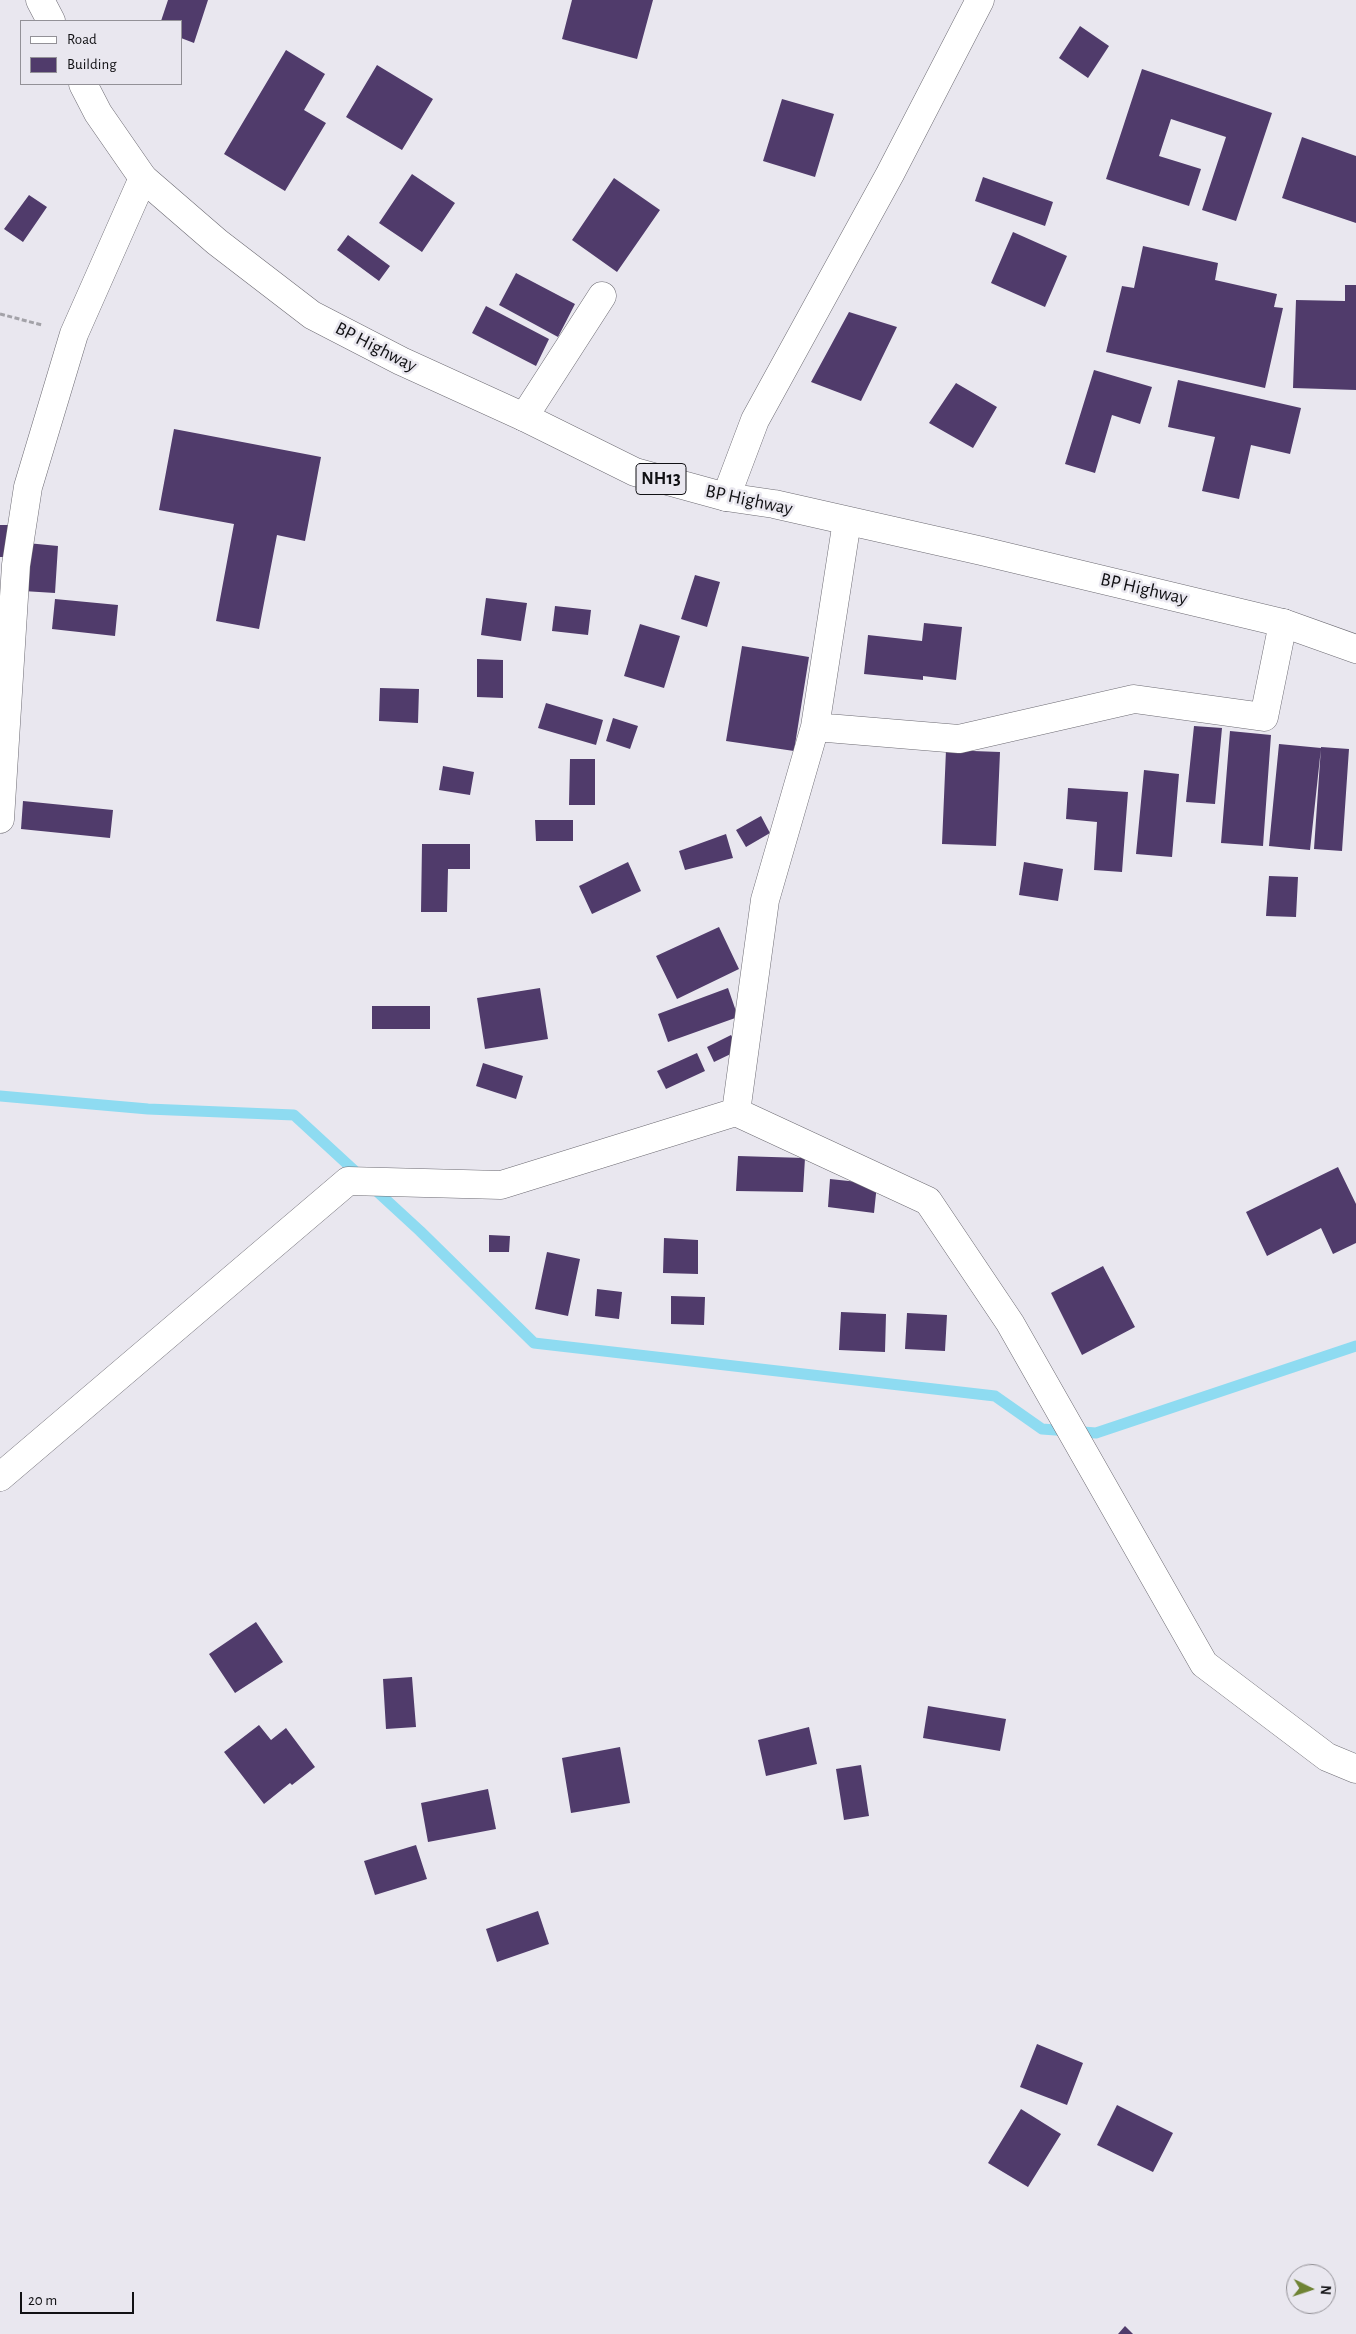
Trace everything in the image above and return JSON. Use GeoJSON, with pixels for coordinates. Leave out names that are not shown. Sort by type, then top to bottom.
{"type":"FeatureCollection","features":[{"type":"Feature","properties":{"kind":"main road"},"geometry":{"type":"LineString","coordinates":[[40,0],[50,20]]}},
{"type":"Feature","properties":{"kind":"main road"},"geometry":{"type":"LineString","coordinates":[[726,497],[755,420],[890,174],[980,0]]}},
{"type":"Feature","properties":{"kind":"main road","name":"BP Highway"},"geometry":{"type":"LineString","coordinates":[[84,85],[98,113],[143,178],[217,242],[312,315],[402,361],[524,417],[634,472],[726,497],[774,504],[982,551],[1283,623],[1356,649]]}},
{"type":"Feature","properties":{"kind":"main road"},"geometry":{"type":"LineString","coordinates":[[0,819],[16,565],[28,487],[74,334],[143,178]]}},
{"type":"Feature","properties":{"kind":"main road"},"geometry":{"type":"LineString","coordinates":[[524,417],[602,296]]}},
{"type":"Feature","properties":{"kind":"main road"},"geometry":{"type":"LineString","coordinates":[[736,1112],[765,900],[815,726],[847,521]]}},
{"type":"Feature","properties":{"kind":"main road"},"geometry":{"type":"LineString","coordinates":[[815,726],[959,739],[1134,699],[1264,717],[1283,623]]}},
{"type":"Feature","properties":{"kind":"main road"},"geometry":{"type":"LineString","coordinates":[[0,1477],[348,1181],[501,1185],[736,1112],[928,1201],[1010,1323],[1204,1664],[1327,1757],[1356,1769]]}},
{"type":"Feature","properties":{"kind":"path"},"geometry":{"type":"LineString","coordinates":[[0,314],[74,334]]}},
{"type":"Feature","properties":{"kind":"building"},"geometry":{"type":"Polygon","coordinates":[[[168,0],[208,0],[194,43],[182,38],[182,20],[161,20],[168,0]]]}},
{"type":"Feature","properties":{"kind":"building"},"geometry":{"type":"Polygon","coordinates":[[[572,0],[653,0],[637,59],[562,39],[572,0]]]}},
{"type":"Feature","properties":{"kind":"building"},"geometry":{"type":"Polygon","coordinates":[[[1080,26],[1109,46],[1088,78],[1059,58],[1080,26]]]}},
{"type":"Feature","properties":{"kind":"building"},"geometry":{"type":"Polygon","coordinates":[[[286,50],[325,74],[304,110],[326,123],[285,191],[224,154],[286,50]]]}},
{"type":"Feature","properties":{"kind":"building"},"geometry":{"type":"Polygon","coordinates":[[[377,65],[433,99],[402,150],[346,117],[377,65]]]}},
{"type":"Feature","properties":{"kind":"building"},"geometry":{"type":"Polygon","coordinates":[[[1142,69],[1272,113],[1236,221],[1202,210],[1226,137],[1171,119],[1159,156],[1201,169],[1189,206],[1106,179],[1142,69]]]}},
{"type":"Feature","properties":{"kind":"building"},"geometry":{"type":"Polygon","coordinates":[[[782,99],[834,114],[815,177],[763,161],[782,99]]]}},
{"type":"Feature","properties":{"kind":"building"},"geometry":{"type":"Polygon","coordinates":[[[1302,137],[1356,156],[1356,223],[1282,198],[1302,137]]]}},
{"type":"Feature","properties":{"kind":"building"},"geometry":{"type":"Polygon","coordinates":[[[412,174],[455,203],[422,252],[379,223],[412,174]]]}},
{"type":"Feature","properties":{"kind":"building"},"geometry":{"type":"Polygon","coordinates":[[[983,177],[1053,202],[1045,226],[975,201],[983,177]]]}},
{"type":"Feature","properties":{"kind":"building"},"geometry":{"type":"Polygon","coordinates":[[[614,178],[660,210],[617,272],[572,240],[614,178]]]}},
{"type":"Feature","properties":{"kind":"building"},"geometry":{"type":"Polygon","coordinates":[[[29,195],[47,207],[23,242],[4,229],[29,195]]]}},
{"type":"Feature","properties":{"kind":"building"},"geometry":{"type":"Polygon","coordinates":[[[1013,232],[1067,256],[1045,307],[991,283],[1013,232]]]}},
{"type":"Feature","properties":{"kind":"building"},"geometry":{"type":"Polygon","coordinates":[[[348,235],[390,266],[379,281],[337,250],[348,235]]]}},
{"type":"Feature","properties":{"kind":"building"},"geometry":{"type":"Polygon","coordinates":[[[1143,246],[1218,263],[1215,280],[1277,294],[1274,307],[1283,308],[1265,388],[1106,352],[1122,286],[1134,288],[1143,246]]]}},
{"type":"Feature","properties":{"kind":"building"},"geometry":{"type":"Polygon","coordinates":[[[516,273],[575,304],[558,337],[499,305],[516,273]]]}},
{"type":"Feature","properties":{"kind":"building"},"geometry":{"type":"Polygon","coordinates":[[[1345,285],[1356,285],[1356,390],[1293,388],[1296,300],[1345,301],[1345,285]]]}},
{"type":"Feature","properties":{"kind":"building"},"geometry":{"type":"Polygon","coordinates":[[[486,306],[549,339],[536,366],[472,333],[486,306]]]}},
{"type":"Feature","properties":{"kind":"building"},"geometry":{"type":"Polygon","coordinates":[[[849,312],[897,327],[861,401],[811,382],[849,312]]]}},
{"type":"Feature","properties":{"kind":"building"},"geometry":{"type":"Polygon","coordinates":[[[1094,370],[1152,387],[1140,424],[1112,415],[1095,473],[1065,464],[1094,370]]]}},
{"type":"Feature","properties":{"kind":"building"},"geometry":{"type":"Polygon","coordinates":[[[1178,380],[1301,408],[1290,454],[1251,445],[1239,499],[1202,491],[1215,437],[1168,427],[1178,380]]]}},
{"type":"Feature","properties":{"kind":"building"},"geometry":{"type":"Polygon","coordinates":[[[956,383],[997,407],[973,448],[929,423],[956,383]]]}},
{"type":"Feature","properties":{"kind":"building"},"geometry":{"type":"Polygon","coordinates":[[[174,429],[321,457],[305,541],[277,535],[259,629],[216,621],[234,524],[159,510],[174,429]]]}},
{"type":"Feature","properties":{"kind":"building"},"geometry":{"type":"Polygon","coordinates":[[[0,525],[9,525],[8,557],[0,557],[0,525]]]}},
{"type":"Feature","properties":{"kind":"building"},"geometry":{"type":"Polygon","coordinates":[[[27,543],[58,546],[55,593],[23,591],[27,543]]]}},
{"type":"Feature","properties":{"kind":"building"},"geometry":{"type":"Polygon","coordinates":[[[695,575],[720,582],[707,627],[681,619],[695,575]]]}},
{"type":"Feature","properties":{"kind":"building"},"geometry":{"type":"Polygon","coordinates":[[[486,598],[527,603],[521,641],[481,635],[486,598]]]}},
{"type":"Feature","properties":{"kind":"building"},"geometry":{"type":"Polygon","coordinates":[[[55,599],[118,605],[115,636],[52,629],[55,599]]]}},
{"type":"Feature","properties":{"kind":"building"},"geometry":{"type":"Polygon","coordinates":[[[555,606],[591,610],[588,635],[552,631],[555,606]]]}},
{"type":"Feature","properties":{"kind":"building"},"geometry":{"type":"Polygon","coordinates":[[[924,623],[962,627],[956,680],[923,676],[923,680],[864,674],[868,635],[922,641],[924,623]]]}},
{"type":"Feature","properties":{"kind":"building"},"geometry":{"type":"Polygon","coordinates":[[[640,624],[680,636],[664,688],[624,676],[640,624]]]}},
{"type":"Feature","properties":{"kind":"building"},"geometry":{"type":"Polygon","coordinates":[[[742,646],[809,657],[794,751],[726,741],[742,646]]]}},
{"type":"Feature","properties":{"kind":"building"},"geometry":{"type":"Polygon","coordinates":[[[477,659],[503,660],[503,698],[477,697],[477,659]]]}},
{"type":"Feature","properties":{"kind":"building"},"geometry":{"type":"Polygon","coordinates":[[[380,688],[419,689],[418,723],[379,721],[380,688]]]}},
{"type":"Feature","properties":{"kind":"building"},"geometry":{"type":"Polygon","coordinates":[[[546,703],[603,720],[596,745],[538,728],[546,703]]]}},
{"type":"Feature","properties":{"kind":"building"},"geometry":{"type":"Polygon","coordinates":[[[613,718],[638,726],[630,749],[606,741],[613,718]]]}},
{"type":"Feature","properties":{"kind":"building"},"geometry":{"type":"Polygon","coordinates":[[[1194,726],[1222,728],[1215,804],[1186,802],[1194,726]]]}},
{"type":"Feature","properties":{"kind":"building"},"geometry":{"type":"Polygon","coordinates":[[[1230,731],[1271,735],[1263,846],[1221,843],[1230,731]]]}},
{"type":"Feature","properties":{"kind":"building"},"geometry":{"type":"Polygon","coordinates":[[[1279,744],[1321,748],[1310,850],[1269,846],[1279,744]]]}},
{"type":"Feature","properties":{"kind":"building"},"geometry":{"type":"Polygon","coordinates":[[[1321,747],[1349,749],[1342,851],[1314,849],[1321,747]]]}},
{"type":"Feature","properties":{"kind":"building"},"geometry":{"type":"Polygon","coordinates":[[[946,750],[1000,752],[996,846],[942,844],[946,750]]]}},
{"type":"Feature","properties":{"kind":"building"},"geometry":{"type":"Polygon","coordinates":[[[570,759],[595,759],[595,805],[569,805],[570,759]]]}},
{"type":"Feature","properties":{"kind":"building"},"geometry":{"type":"Polygon","coordinates":[[[443,766],[474,772],[470,795],[439,790],[443,766]]]}},
{"type":"Feature","properties":{"kind":"building"},"geometry":{"type":"Polygon","coordinates":[[[1144,770],[1179,774],[1172,857],[1136,854],[1144,770]]]}},
{"type":"Feature","properties":{"kind":"building"},"geometry":{"type":"Polygon","coordinates":[[[1068,788],[1128,792],[1122,872],[1094,870],[1097,822],[1066,819],[1068,788]]]}},
{"type":"Feature","properties":{"kind":"building"},"geometry":{"type":"Polygon","coordinates":[[[23,801],[113,810],[110,838],[21,829],[23,801]]]}},
{"type":"Feature","properties":{"kind":"building"},"geometry":{"type":"Polygon","coordinates":[[[761,816],[770,833],[746,847],[736,830],[761,816]]]}},
{"type":"Feature","properties":{"kind":"building"},"geometry":{"type":"Polygon","coordinates":[[[535,820],[573,820],[573,841],[536,841],[535,820]]]}},
{"type":"Feature","properties":{"kind":"building"},"geometry":{"type":"Polygon","coordinates":[[[726,834],[733,858],[685,870],[679,851],[726,834]]]}},
{"type":"Feature","properties":{"kind":"building"},"geometry":{"type":"Polygon","coordinates":[[[422,844],[470,844],[470,869],[448,869],[447,912],[421,912],[422,844]]]}},
{"type":"Feature","properties":{"kind":"building"},"geometry":{"type":"Polygon","coordinates":[[[628,862],[641,891],[592,914],[579,886],[628,862]]]}},
{"type":"Feature","properties":{"kind":"building"},"geometry":{"type":"Polygon","coordinates":[[[1024,862],[1063,869],[1058,901],[1019,895],[1024,862]]]}},
{"type":"Feature","properties":{"kind":"building"},"geometry":{"type":"Polygon","coordinates":[[[1269,876],[1298,877],[1296,917],[1266,916],[1269,876]]]}},
{"type":"Feature","properties":{"kind":"building"},"geometry":{"type":"Polygon","coordinates":[[[719,927],[739,969],[677,999],[656,956],[719,927]]]}},
{"type":"Feature","properties":{"kind":"building"},"geometry":{"type":"Polygon","coordinates":[[[540,988],[548,1039],[485,1049],[477,998],[540,988]]]}},
{"type":"Feature","properties":{"kind":"building"},"geometry":{"type":"Polygon","coordinates":[[[728,988],[738,1017],[668,1042],[658,1014],[728,988]]]}},
{"type":"Feature","properties":{"kind":"building"},"geometry":{"type":"Polygon","coordinates":[[[372,1006],[430,1006],[430,1029],[372,1029],[372,1006]]]}},
{"type":"Feature","properties":{"kind":"building"},"geometry":{"type":"Polygon","coordinates":[[[731,1035],[739,1050],[714,1062],[707,1047],[731,1035]]]}},
{"type":"Feature","properties":{"kind":"building"},"geometry":{"type":"Polygon","coordinates":[[[697,1053],[705,1071],[666,1089],[657,1071],[697,1053]]]}},
{"type":"Feature","properties":{"kind":"building"},"geometry":{"type":"Polygon","coordinates":[[[483,1063],[523,1076],[516,1099],[476,1086],[483,1063]]]}},
{"type":"Feature","properties":{"kind":"building"},"geometry":{"type":"Polygon","coordinates":[[[738,1156],[805,1158],[803,1192],[736,1191],[738,1156]]]}},
{"type":"Feature","properties":{"kind":"building"},"geometry":{"type":"Polygon","coordinates":[[[1338,1167],[1356,1204],[1356,1243],[1333,1254],[1321,1228],[1267,1256],[1246,1212],[1338,1167]]]}},
{"type":"Feature","properties":{"kind":"building"},"geometry":{"type":"Polygon","coordinates":[[[830,1179],[877,1184],[874,1213],[828,1207],[830,1179]]]}},
{"type":"Feature","properties":{"kind":"building"},"geometry":{"type":"Polygon","coordinates":[[[489,1235],[510,1236],[509,1252],[489,1252],[489,1235]]]}},
{"type":"Feature","properties":{"kind":"building"},"geometry":{"type":"Polygon","coordinates":[[[664,1238],[698,1240],[698,1274],[663,1273],[664,1238]]]}},
{"type":"Feature","properties":{"kind":"building"},"geometry":{"type":"Polygon","coordinates":[[[547,1252],[580,1259],[568,1316],[535,1309],[547,1252]]]}},
{"type":"Feature","properties":{"kind":"building"},"geometry":{"type":"Polygon","coordinates":[[[1103,1266],[1135,1327],[1082,1355],[1051,1293],[1103,1266]]]}},
{"type":"Feature","properties":{"kind":"building"},"geometry":{"type":"Polygon","coordinates":[[[597,1289],[622,1292],[619,1319],[595,1316],[597,1289]]]}},
{"type":"Feature","properties":{"kind":"building"},"geometry":{"type":"Polygon","coordinates":[[[671,1296],[705,1297],[704,1325],[671,1324],[671,1296]]]}},
{"type":"Feature","properties":{"kind":"building"},"geometry":{"type":"Polygon","coordinates":[[[841,1312],[886,1314],[885,1352],[839,1350],[841,1312]]]}},
{"type":"Feature","properties":{"kind":"building"},"geometry":{"type":"Polygon","coordinates":[[[907,1313],[947,1315],[945,1351],[905,1349],[907,1313]]]}},
{"type":"Feature","properties":{"kind":"building"},"geometry":{"type":"Polygon","coordinates":[[[256,1622],[283,1662],[235,1693],[209,1654],[256,1622]]]}},
{"type":"Feature","properties":{"kind":"building"},"geometry":{"type":"Polygon","coordinates":[[[412,1677],[416,1727],[386,1729],[383,1679],[412,1677]]]}},
{"type":"Feature","properties":{"kind":"building"},"geometry":{"type":"Polygon","coordinates":[[[928,1706],[1006,1719],[1000,1751],[923,1738],[928,1706]]]}},
{"type":"Feature","properties":{"kind":"building"},"geometry":{"type":"Polygon","coordinates":[[[259,1725],[271,1740],[286,1728],[315,1767],[292,1785],[290,1783],[264,1804],[224,1752],[259,1725]]]}},
{"type":"Feature","properties":{"kind":"building"},"geometry":{"type":"Polygon","coordinates":[[[809,1727],[817,1764],[766,1776],[758,1740],[809,1727]]]}},
{"type":"Feature","properties":{"kind":"building"},"geometry":{"type":"Polygon","coordinates":[[[620,1747],[630,1803],[571,1813],[562,1758],[620,1747]]]}},
{"type":"Feature","properties":{"kind":"building"},"geometry":{"type":"Polygon","coordinates":[[[861,1765],[869,1816],[844,1820],[836,1769],[861,1765]]]}},
{"type":"Feature","properties":{"kind":"building"},"geometry":{"type":"Polygon","coordinates":[[[488,1789],[496,1829],[428,1842],[421,1803],[488,1789]]]}},
{"type":"Feature","properties":{"kind":"building"},"geometry":{"type":"Polygon","coordinates":[[[416,1845],[427,1879],[375,1895],[364,1861],[416,1845]]]}},
{"type":"Feature","properties":{"kind":"building"},"geometry":{"type":"Polygon","coordinates":[[[538,1911],[549,1944],[497,1962],[486,1929],[538,1911]]]}},
{"type":"Feature","properties":{"kind":"building"},"geometry":{"type":"Polygon","coordinates":[[[1037,2044],[1083,2063],[1067,2105],[1020,2087],[1037,2044]]]}},
{"type":"Feature","properties":{"kind":"building"},"geometry":{"type":"Polygon","coordinates":[[[1117,2105],[1173,2133],[1153,2172],[1097,2145],[1117,2105]]]}},
{"type":"Feature","properties":{"kind":"building"},"geometry":{"type":"Polygon","coordinates":[[[1021,2109],[1061,2134],[1028,2187],[988,2163],[1021,2109]]]}},
{"type":"Feature","properties":{"kind":"building"},"geometry":{"type":"Polygon","coordinates":[[[1125,2326],[1133,2334],[1118,2334],[1125,2326]]]}},
{"type":"Feature","properties":{"kind":"waterway"},"geometry":{"type":"LineString","coordinates":[[0,1096],[148,1109],[294,1115],[420,1231],[534,1343],[995,1396],[1042,1429],[1096,1433],[1356,1346]]}}]}
